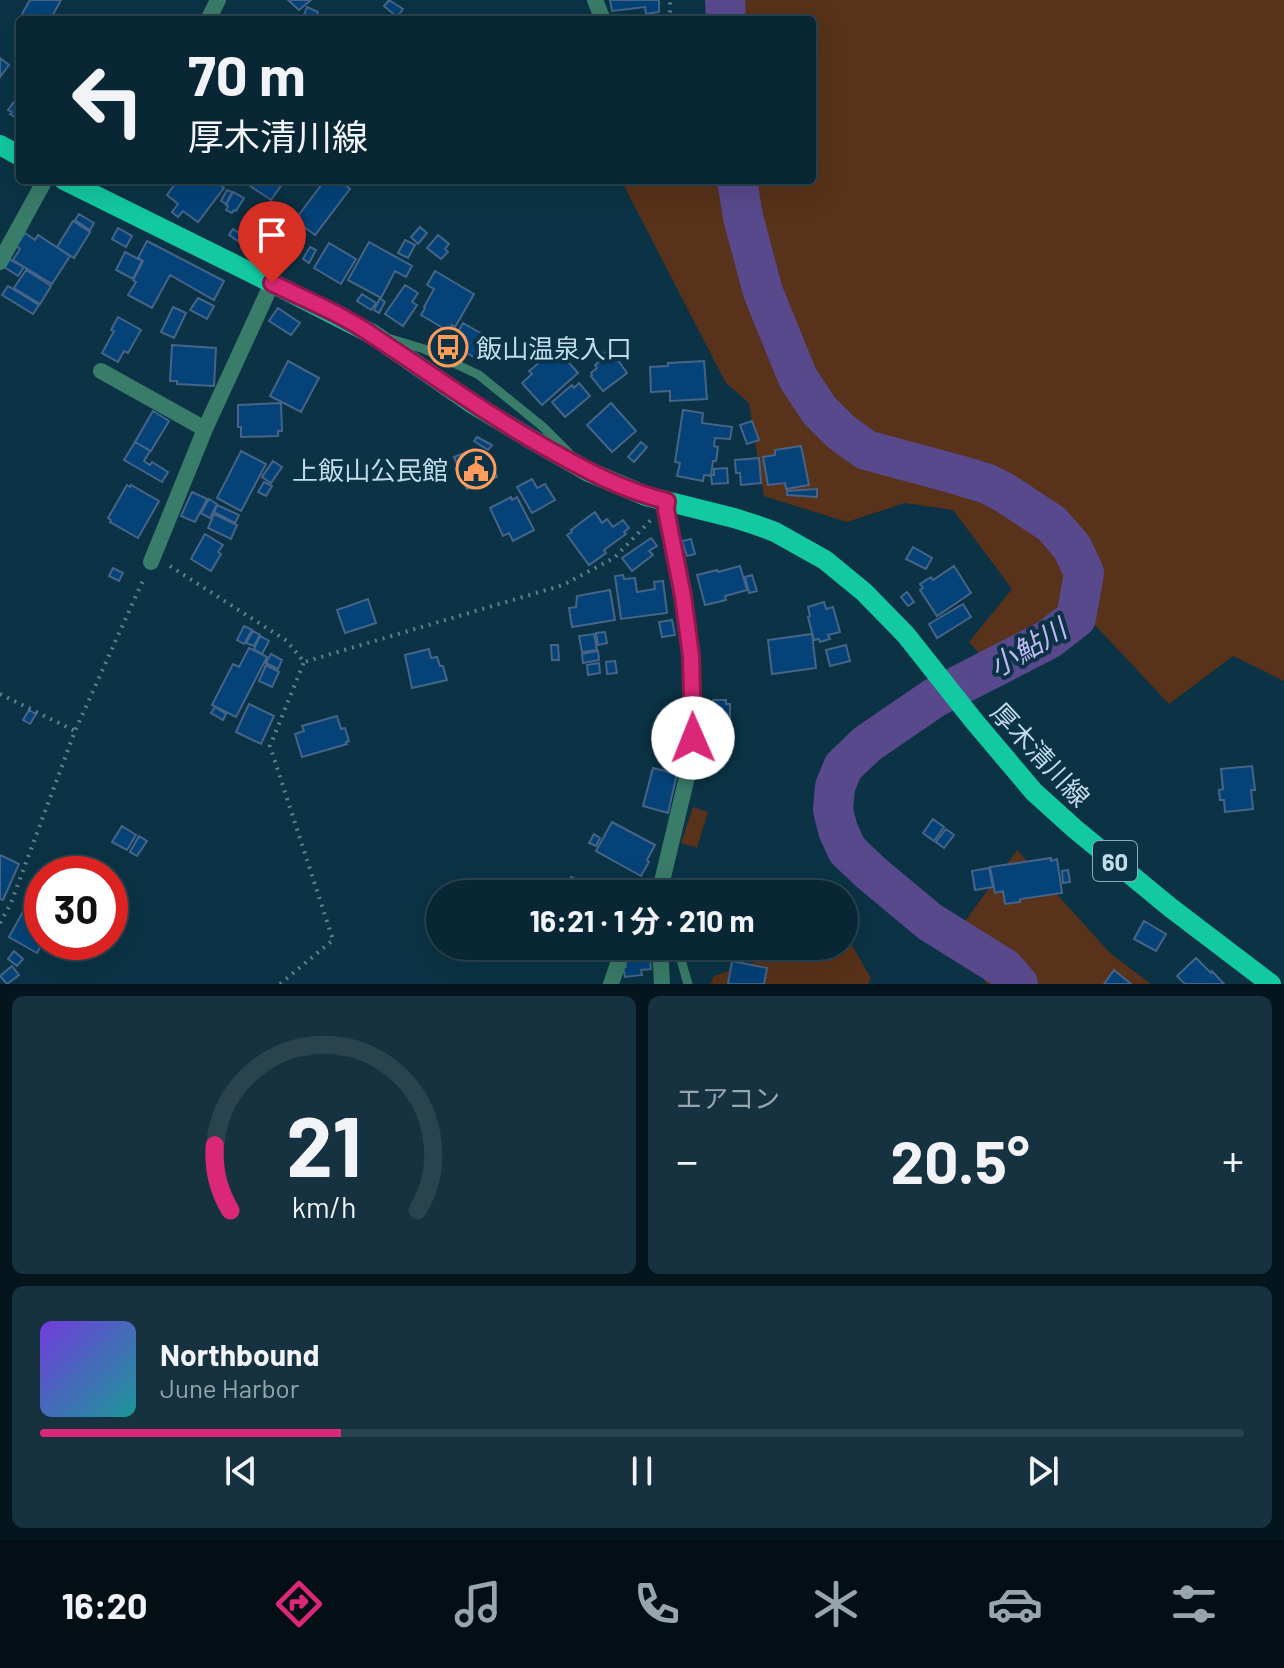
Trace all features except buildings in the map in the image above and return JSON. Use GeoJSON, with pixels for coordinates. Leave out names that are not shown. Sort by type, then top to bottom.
{"type":"FeatureCollection","features":[{"type":"Feature","properties":{"kind":"main road","name":"厚木清川線"},"geometry":{"type":"LineString","coordinates":[[88,185],[372,334],[473,404],[589,472],[667,505],[775,532],[825,560],[864,592],[923,654],[1034,792],[1171,908],[1271,984]]}},
{"type":"Feature","properties":{"kind":"street"},"geometry":{"type":"LineString","coordinates":[[0,262],[43,184]]}},
{"type":"Feature","properties":{"kind":"street"},"geometry":{"type":"LineString","coordinates":[[152,559],[205,429],[272,283]]}},
{"type":"Feature","properties":{"kind":"street"},"geometry":{"type":"LineString","coordinates":[[101,371],[205,429]]}},
{"type":"Feature","properties":{"kind":"street"},"geometry":{"type":"LineString","coordinates":[[661,880],[692,756],[693,738],[691,656],[667,505]]}},
{"type":"Feature","properties":{"kind":"street"},"geometry":{"type":"LineString","coordinates":[[611,984],[619,960]]}},
{"type":"Feature","properties":{"kind":"street"},"geometry":{"type":"LineString","coordinates":[[661,960],[662,984]]}},
{"type":"Feature","properties":{"kind":"lane"},"geometry":{"type":"LineString","coordinates":[[681,960],[688,984]]}},
{"type":"Feature","properties":{"kind":"path"},"geometry":{"type":"LineString","coordinates":[[304,662],[563,585],[614,558],[667,505]]}},
{"type":"Feature","properties":{"kind":"path"},"geometry":{"type":"LineString","coordinates":[[0,923],[11,903],[75,731],[152,559],[287,641],[304,662]]}},
{"type":"Feature","properties":{"kind":"path"},"geometry":{"type":"LineString","coordinates":[[280,984],[333,940],[270,746],[304,662]]}},
{"type":"Feature","properties":{"kind":"path"},"geometry":{"type":"LineString","coordinates":[[0,694],[75,731]]}},
{"type":"Feature","properties":{"kind":"shaded area"},"geometry":{"type":"Polygon","coordinates":[[[710,0],[1284,0],[1284,681],[1233,656],[1169,704],[1078,607],[991,666],[969,642],[1012,589],[953,510],[905,503],[847,522],[764,496],[749,403],[726,383],[623,184],[816,184],[816,16],[711,16],[710,0]]]}},
{"type":"Feature","properties":{"kind":"shaded area"},"geometry":{"type":"Polygon","coordinates":[[[693,807],[708,812],[697,848],[681,843],[693,807]]]}},
{"type":"Feature","properties":{"kind":"shaded area"},"geometry":{"type":"Polygon","coordinates":[[[1017,850],[1110,953],[1151,984],[987,984],[955,935],[1017,850]]]}},
{"type":"Feature","properties":{"kind":"shaded area"},"geometry":{"type":"Polygon","coordinates":[[[858,956],[871,978],[868,984],[710,984],[714,976],[760,960],[858,960],[858,956]]]}},
{"type":"Feature","properties":{"kind":"waterway","name":"小鮎川"},"geometry":{"type":"LineString","coordinates":[[725,0],[726,16]]}},
{"type":"Feature","properties":{"kind":"waterway","name":"小鮎川"},"geometry":{"type":"LineString","coordinates":[[738,184],[763,292],[798,378],[819,410],[841,432],[866,450],[988,484],[1005,493],[1052,524],[1072,547],[1084,573],[1076,618],[1049,639],[934,698],[867,744],[843,767],[835,787],[833,810],[847,850],[930,922],[1004,968],[1018,984]]}},
{"type":"Feature","properties":{"kind":"place","name":"飯山温泉入口"},"geometry":{"type":"Point","coordinates":[448,347]}},
{"type":"Feature","properties":{"kind":"place","name":"上飯山公民館"},"geometry":{"type":"Point","coordinates":[476,469]}},
{"type":"Feature","properties":{"kind":"route"},"geometry":{"type":"LineString","coordinates":[[272,283],[372,334],[473,404],[589,472],[646,496],[667,501],[691,656],[693,738]]}}]}
